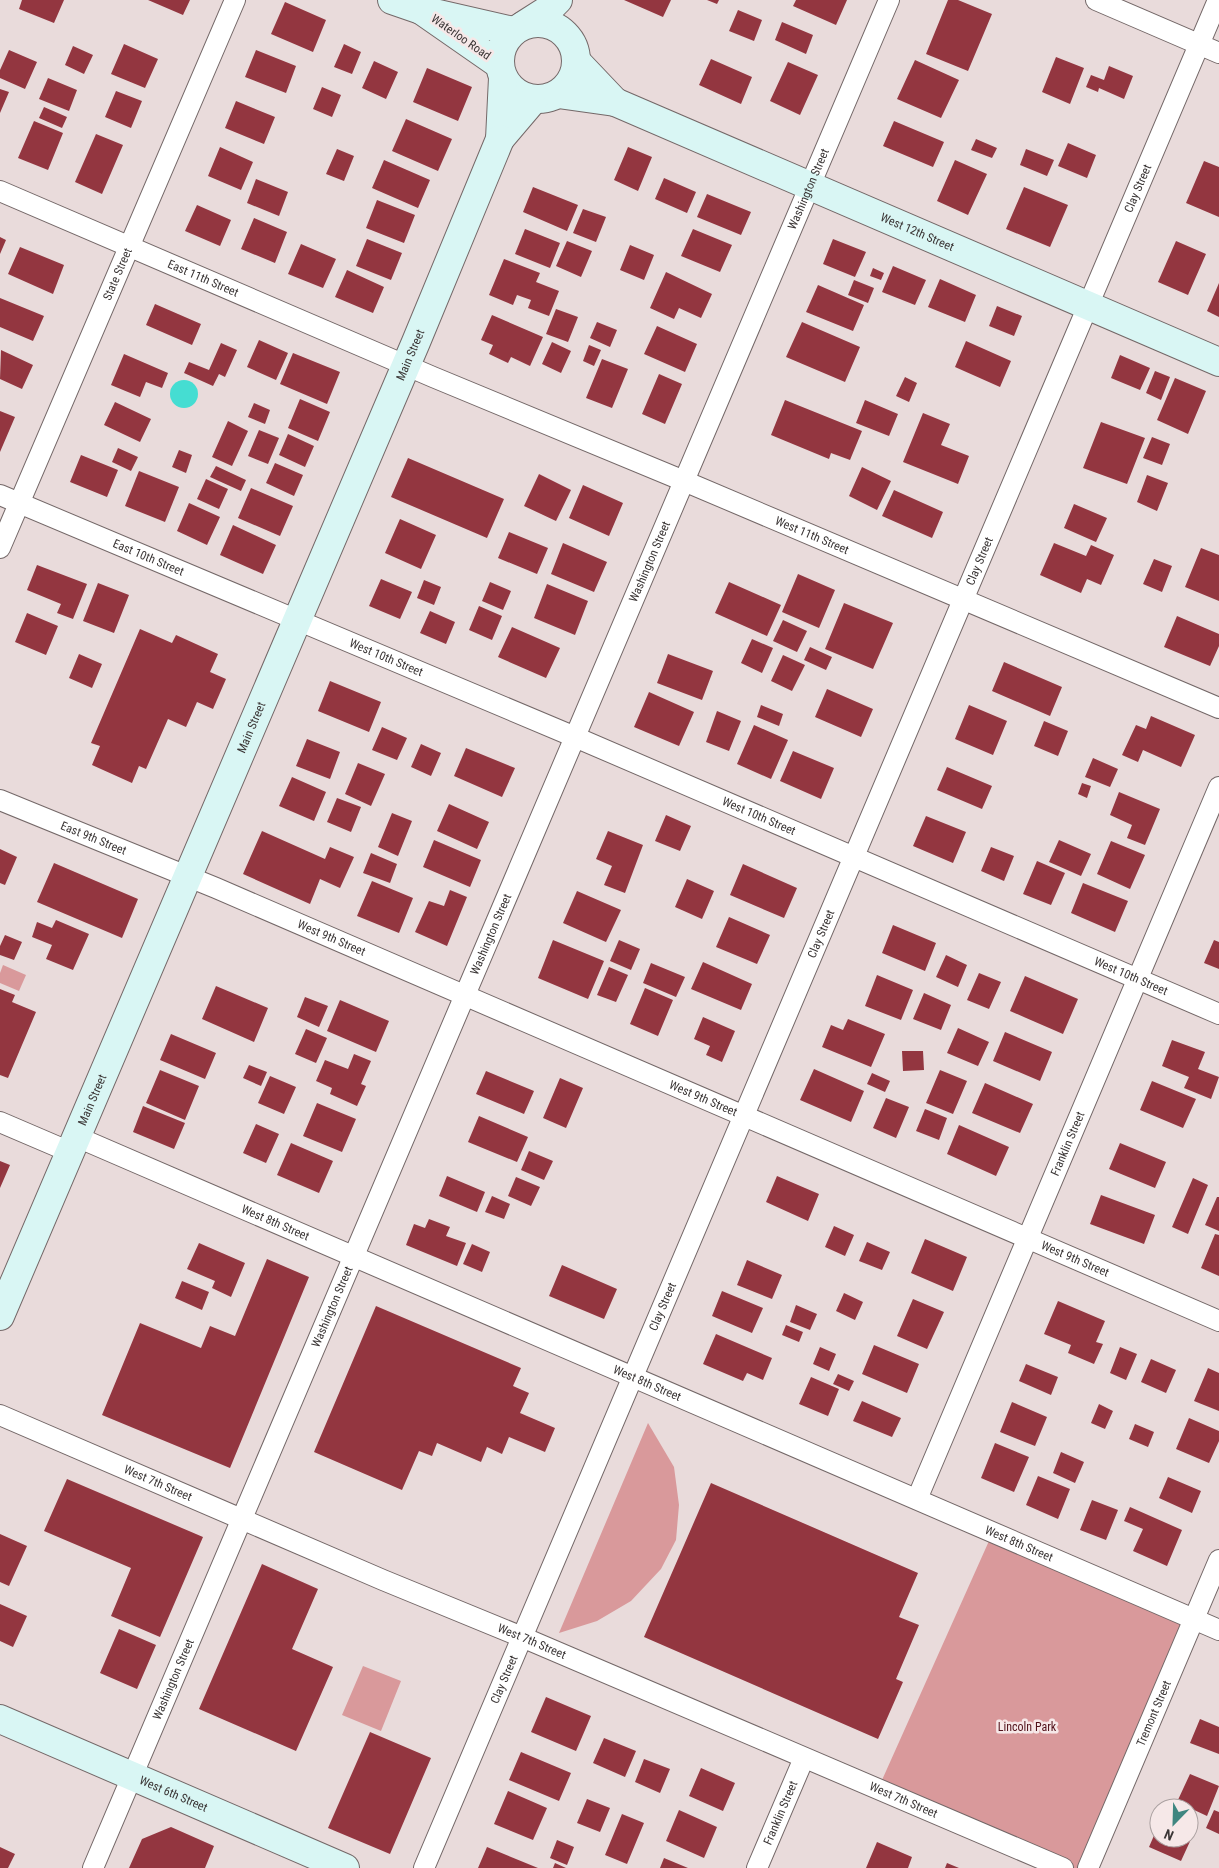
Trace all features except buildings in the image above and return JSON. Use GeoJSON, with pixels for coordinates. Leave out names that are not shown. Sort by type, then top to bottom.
{"type":"FeatureCollection","features":[{"type":"Feature","properties":{"kind":"main road","name":"Waterloo Road"},"geometry":{"type":"LineString","coordinates":[[392,0],[421,10],[518,28]]}},
{"type":"Feature","properties":{"kind":"main road"},"geometry":{"type":"LineString","coordinates":[[558,0],[549,9],[518,28],[505,41],[500,53],[502,72],[511,88],[521,95],[546,96],[568,85],[574,74],[572,0]]}},
{"type":"Feature","properties":{"kind":"main road","name":"Waterloo Road"},"geometry":{"type":"LineString","coordinates":[[421,10],[502,72]]}},
{"type":"Feature","properties":{"kind":"main road"},"geometry":{"type":"LineString","coordinates":[[518,28],[536,22],[549,24],[560,29],[573,50]]}},
{"type":"Feature","properties":{"kind":"main road","name":"West 12th Street"},"geometry":{"type":"LineString","coordinates":[[573,50],[615,102]]}},
{"type":"Feature","properties":{"kind":"main road","name":"Main Street"},"geometry":{"type":"LineString","coordinates":[[0,1316],[406,365],[500,139],[502,72]]}},
{"type":"Feature","properties":{"kind":"main road","name":"West 12th Street"},"geometry":{"type":"LineString","coordinates":[[546,96],[615,102],[1219,362]]}},
{"type":"Feature","properties":{"kind":"main road","name":"Main Street"},"geometry":{"type":"LineString","coordinates":[[500,139],[546,96]]}},
{"type":"Feature","properties":{"kind":"main road","name":"West 6th Street"},"geometry":{"type":"LineString","coordinates":[[0,1719],[345,1868]]}},
{"type":"Feature","properties":{"kind":"street","name":"State Street"},"geometry":{"type":"LineString","coordinates":[[0,548],[235,0]]}},
{"type":"Feature","properties":{"kind":"street","name":"Washington Street"},"geometry":{"type":"LineString","coordinates":[[93,1868],[889,0]]}},
{"type":"Feature","properties":{"kind":"street"},"geometry":{"type":"LineString","coordinates":[[1096,0],[1219,53]]}},
{"type":"Feature","properties":{"kind":"street","name":"Clay Street"},"geometry":{"type":"LineString","coordinates":[[424,1868],[1218,0]]}},
{"type":"Feature","properties":{"kind":"street","name":"East 11th Street"},"geometry":{"type":"LineString","coordinates":[[0,191],[406,365]]}},
{"type":"Feature","properties":{"kind":"street","name":"West 11th Street"},"geometry":{"type":"LineString","coordinates":[[406,365],[1219,708]]}},
{"type":"Feature","properties":{"kind":"street","name":"East 10th Street"},"geometry":{"type":"LineString","coordinates":[[0,495],[297,620]]}},
{"type":"Feature","properties":{"kind":"street","name":"West 10th Street"},"geometry":{"type":"LineString","coordinates":[[297,620],[575,737],[1219,1014]]}},
{"type":"Feature","properties":{"kind":"street","name":"Franklin Street"},"geometry":{"type":"LineString","coordinates":[[917,1499],[1219,787]]}},
{"type":"Feature","properties":{"kind":"street","name":"East 9th Street"},"geometry":{"type":"LineString","coordinates":[[0,800],[188,876]]}},
{"type":"Feature","properties":{"kind":"street","name":"West 9th Street"},"geometry":{"type":"LineString","coordinates":[[188,876],[1219,1321]]}},
{"type":"Feature","properties":{"kind":"street","name":"West 8th Street"},"geometry":{"type":"LineString","coordinates":[[0,1122],[73,1144],[354,1257],[1219,1630]]}},
{"type":"Feature","properties":{"kind":"street","name":"West 7th Street"},"geometry":{"type":"LineString","coordinates":[[0,1415],[383,1580],[522,1637],[1063,1868]]}},
{"type":"Feature","properties":{"kind":"street","name":"Tremont Street"},"geometry":{"type":"LineString","coordinates":[[1088,1868],[1219,1560]]}},
{"type":"Feature","properties":{"kind":"street","name":"Franklin Street"},"geometry":{"type":"LineString","coordinates":[[757,1868],[804,1758]]}},
{"type":"Feature","properties":{"kind":"green space"},"geometry":{"type":"Polygon","coordinates":[[[3,965],[26,975],[19,991],[0,983],[0,973],[3,965]]]}},
{"type":"Feature","properties":{"kind":"green space"},"geometry":{"type":"Polygon","coordinates":[[[648,1423],[674,1467],[679,1505],[676,1540],[661,1569],[631,1601],[597,1621],[559,1633],[648,1423]]]}},
{"type":"Feature","properties":{"kind":"green space","name":"Lincoln Park"},"geometry":{"type":"Polygon","coordinates":[[[993,1532],[1194,1619],[1088,1868],[1063,1868],[878,1789],[993,1532]]]}},
{"type":"Feature","properties":{"kind":"green space"},"geometry":{"type":"Polygon","coordinates":[[[363,1666],[401,1681],[381,1731],[342,1715],[363,1666]]]}},
{"type":"Feature","properties":{"kind":"water"},"geometry":{"type":"Polygon","coordinates":[[[184,380],[194,384],[198,394],[194,404],[184,408],[174,404],[170,394],[174,384],[184,380]]]}}]}
